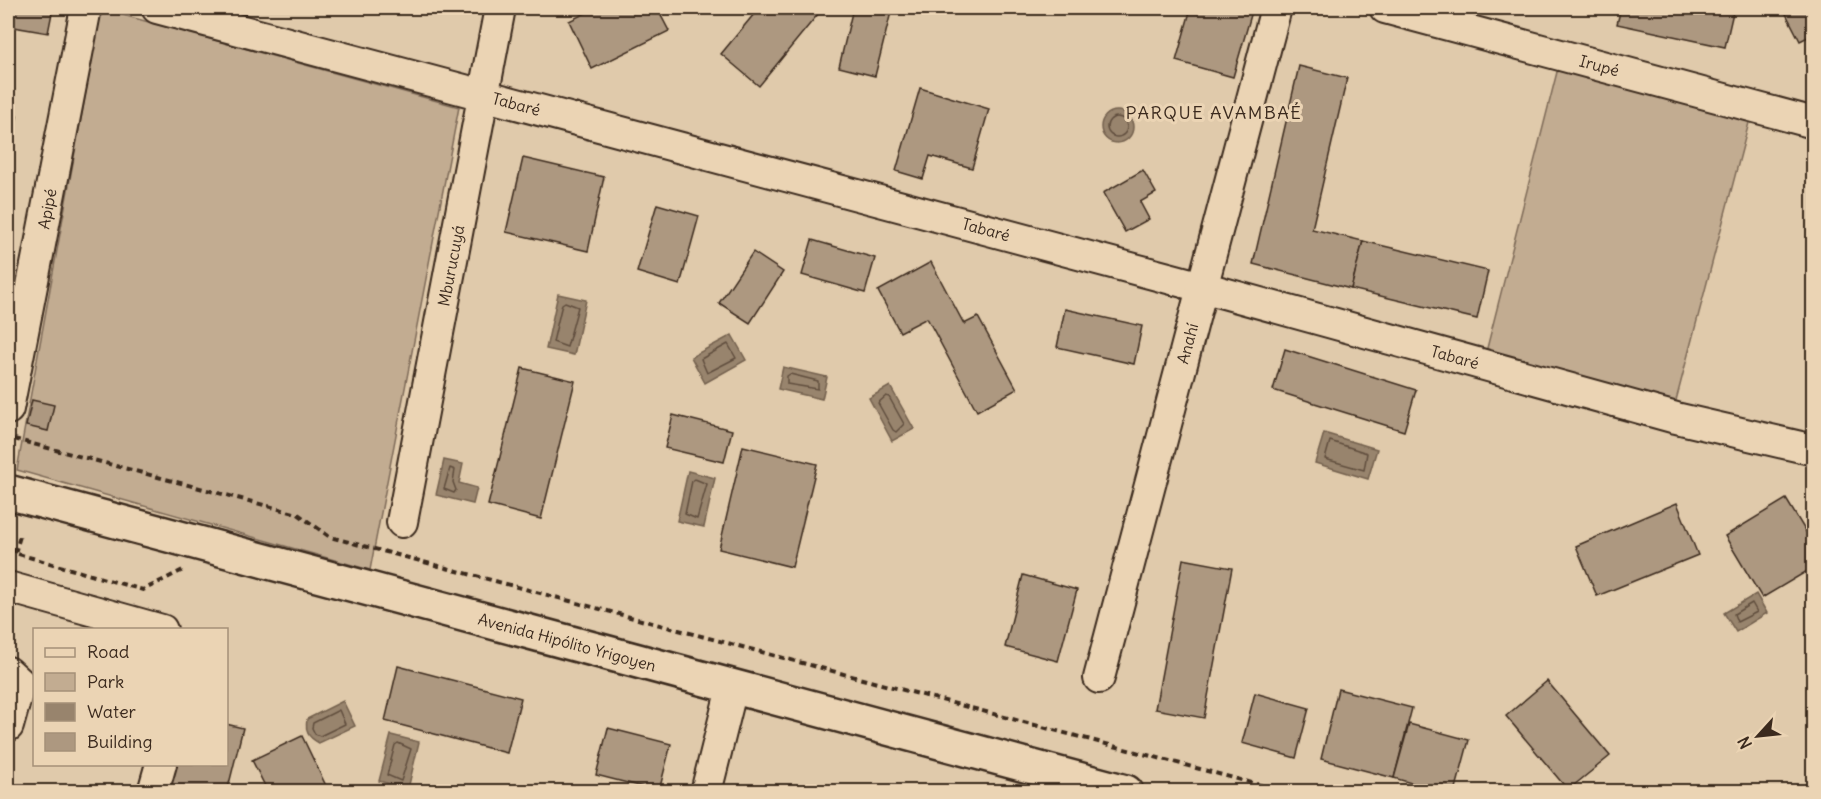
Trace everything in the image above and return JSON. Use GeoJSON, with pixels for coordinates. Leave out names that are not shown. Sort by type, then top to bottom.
{"type":"FeatureCollection","features":[{"type":"Feature","properties":{"kind":"main road","name":"Avenida Hipólito Yrigoyen"},"geometry":{"type":"LineString","coordinates":[[8,492],[1126,792]]}},
{"type":"Feature","properties":{"kind":"street","name":"Apipé"},"geometry":{"type":"LineString","coordinates":[[8,409],[86,8]]}},
{"type":"Feature","properties":{"kind":"street","name":"Tabaré"},"geometry":{"type":"LineString","coordinates":[[157,8],[1202,287],[1676,418],[1814,450]]}},
{"type":"Feature","properties":{"kind":"street","name":"Mburucuyá"},"geometry":{"type":"LineString","coordinates":[[402,522],[500,8]]}},
{"type":"Feature","properties":{"kind":"street","name":"Anahí"},"geometry":{"type":"LineString","coordinates":[[1099,678],[1276,8]]}},
{"type":"Feature","properties":{"kind":"street","name":"Irupé"},"geometry":{"type":"LineString","coordinates":[[1384,8],[1814,123]]}},
{"type":"Feature","properties":{"kind":"street"},"geometry":{"type":"LineString","coordinates":[[8,587],[155,628]]}},
{"type":"Feature","properties":{"kind":"street"},"geometry":{"type":"LineString","coordinates":[[8,672],[20,683],[8,726]]}},
{"type":"Feature","properties":{"kind":"street"},"geometry":{"type":"LineString","coordinates":[[706,792],[732,688]]}},
{"type":"Feature","properties":{"kind":"street"},"geometry":{"type":"LineString","coordinates":[[153,792],[160,766]]}},
{"type":"Feature","properties":{"kind":"path"},"geometry":{"type":"LineString","coordinates":[[8,437],[298,514],[330,537],[1286,792]]}},
{"type":"Feature","properties":{"kind":"path"},"geometry":{"type":"LineString","coordinates":[[15,553],[20,536]]}},
{"type":"Feature","properties":{"kind":"green space"},"geometry":{"type":"Polygon","coordinates":[[[101,9],[459,107],[370,570],[17,470],[101,9]]]}},
{"type":"Feature","properties":{"kind":"green space"},"geometry":{"type":"Polygon","coordinates":[[[1558,68],[1751,115],[1674,408],[1485,356],[1558,68]]]}},
{"type":"Feature","properties":{"kind":"water"},"geometry":{"type":"Polygon","coordinates":[[[1117,111],[1128,116],[1133,127],[1128,138],[1117,143],[1106,138],[1101,127],[1106,116],[1117,111]]]}},
{"type":"Feature","properties":{"kind":"water"},"geometry":{"type":"Polygon","coordinates":[[[558,294],[586,300],[574,355],[546,349],[558,294]]]}},
{"type":"Feature","properties":{"kind":"water"},"geometry":{"type":"Polygon","coordinates":[[[732,335],[746,360],[705,383],[691,357],[732,335]]]}},
{"type":"Feature","properties":{"kind":"water"},"geometry":{"type":"Polygon","coordinates":[[[783,367],[827,377],[822,399],[778,389],[783,367]]]}},
{"type":"Feature","properties":{"kind":"water"},"geometry":{"type":"Polygon","coordinates":[[[890,386],[914,429],[892,441],[869,398],[890,386]]]}},
{"type":"Feature","properties":{"kind":"water"},"geometry":{"type":"Polygon","coordinates":[[[1324,433],[1377,449],[1368,479],[1315,463],[1324,433]]]}},
{"type":"Feature","properties":{"kind":"water"},"geometry":{"type":"Polygon","coordinates":[[[444,460],[463,464],[459,483],[477,488],[473,504],[436,495],[444,460]]]}},
{"type":"Feature","properties":{"kind":"water"},"geometry":{"type":"Polygon","coordinates":[[[688,471],[715,478],[704,527],[677,521],[688,471]]]}},
{"type":"Feature","properties":{"kind":"water"},"geometry":{"type":"Polygon","coordinates":[[[1756,594],[1767,613],[1736,632],[1724,613],[1756,594]]]}},
{"type":"Feature","properties":{"kind":"water"},"geometry":{"type":"Polygon","coordinates":[[[343,701],[355,726],[319,743],[312,739],[306,727],[307,719],[343,701]]]}},
{"type":"Feature","properties":{"kind":"water"},"geometry":{"type":"Polygon","coordinates":[[[391,735],[419,742],[408,789],[379,781],[391,735]]]}},
{"type":"Feature","properties":{"kind":"building"},"geometry":{"type":"Polygon","coordinates":[[[8,8],[53,8],[48,33],[8,26],[8,8]]]}},
{"type":"Feature","properties":{"kind":"building"},"geometry":{"type":"Polygon","coordinates":[[[596,8],[657,8],[669,31],[592,69],[569,21],[596,8]]]}},
{"type":"Feature","properties":{"kind":"building"},"geometry":{"type":"Polygon","coordinates":[[[759,8],[823,8],[759,86],[721,54],[759,8]]]}},
{"type":"Feature","properties":{"kind":"building"},"geometry":{"type":"Polygon","coordinates":[[[853,8],[892,8],[875,76],[839,67],[853,8]]]}},
{"type":"Feature","properties":{"kind":"building"},"geometry":{"type":"Polygon","coordinates":[[[1191,8],[1253,8],[1233,77],[1176,61],[1191,8]]]}},
{"type":"Feature","properties":{"kind":"building"},"geometry":{"type":"Polygon","coordinates":[[[1621,8],[1734,8],[1725,47],[1617,24],[1621,8]]]}},
{"type":"Feature","properties":{"kind":"building"},"geometry":{"type":"Polygon","coordinates":[[[1783,8],[1814,8],[1814,34],[1800,41],[1783,8]]]}},
{"type":"Feature","properties":{"kind":"building"},"geometry":{"type":"Polygon","coordinates":[[[1299,66],[1347,78],[1312,229],[1363,241],[1351,289],[1253,264],[1299,66]]]}},
{"type":"Feature","properties":{"kind":"building"},"geometry":{"type":"Polygon","coordinates":[[[920,88],[989,109],[972,168],[930,156],[923,179],[896,171],[920,88]]]}},
{"type":"Feature","properties":{"kind":"building"},"geometry":{"type":"Polygon","coordinates":[[[8,114],[17,116],[8,164],[8,114]]]}},
{"type":"Feature","properties":{"kind":"building"},"geometry":{"type":"Polygon","coordinates":[[[523,158],[604,177],[588,251],[506,232],[523,158]]]}},
{"type":"Feature","properties":{"kind":"building"},"geometry":{"type":"Polygon","coordinates":[[[1143,170],[1156,193],[1140,202],[1149,219],[1125,232],[1103,193],[1143,170]]]}},
{"type":"Feature","properties":{"kind":"building"},"geometry":{"type":"Polygon","coordinates":[[[657,204],[699,216],[680,285],[637,272],[657,204]]]}},
{"type":"Feature","properties":{"kind":"building"},"geometry":{"type":"Polygon","coordinates":[[[812,240],[875,258],[865,293],[802,275],[812,240]]]}},
{"type":"Feature","properties":{"kind":"building"},"geometry":{"type":"Polygon","coordinates":[[[1363,241],[1488,271],[1477,319],[1351,289],[1363,241]]]}},
{"type":"Feature","properties":{"kind":"building"},"geometry":{"type":"Polygon","coordinates":[[[753,252],[783,272],[750,323],[719,303],[753,252]]]}},
{"type":"Feature","properties":{"kind":"building"},"geometry":{"type":"Polygon","coordinates":[[[931,262],[964,324],[978,317],[1017,389],[977,411],[927,318],[900,332],[878,291],[931,262]]]}},
{"type":"Feature","properties":{"kind":"building"},"geometry":{"type":"Polygon","coordinates":[[[1065,309],[1142,326],[1134,364],[1057,347],[1065,309]]]}},
{"type":"Feature","properties":{"kind":"building"},"geometry":{"type":"Polygon","coordinates":[[[1285,349],[1416,390],[1404,431],[1273,390],[1285,349]]]}},
{"type":"Feature","properties":{"kind":"building"},"geometry":{"type":"Polygon","coordinates":[[[522,368],[575,381],[541,519],[488,505],[522,368]]]}},
{"type":"Feature","properties":{"kind":"building"},"geometry":{"type":"Polygon","coordinates":[[[32,400],[54,405],[48,431],[26,426],[32,400]]]}},
{"type":"Feature","properties":{"kind":"building"},"geometry":{"type":"Polygon","coordinates":[[[673,415],[732,430],[724,462],[665,448],[673,415]]]}},
{"type":"Feature","properties":{"kind":"building"},"geometry":{"type":"Polygon","coordinates":[[[743,446],[817,464],[792,567],[719,549],[743,446]]]}},
{"type":"Feature","properties":{"kind":"building"},"geometry":{"type":"Polygon","coordinates":[[[1786,499],[1814,545],[1814,567],[1762,598],[1725,536],[1786,499]]]}},
{"type":"Feature","properties":{"kind":"building"},"geometry":{"type":"Polygon","coordinates":[[[1677,503],[1698,555],[1597,596],[1576,546],[1677,503]]]}},
{"type":"Feature","properties":{"kind":"building"},"geometry":{"type":"Polygon","coordinates":[[[1183,559],[1232,568],[1204,718],[1155,709],[1183,559]]]}},
{"type":"Feature","properties":{"kind":"building"},"geometry":{"type":"Polygon","coordinates":[[[1023,575],[1077,590],[1058,661],[1005,647],[1023,575]]]}},
{"type":"Feature","properties":{"kind":"building"},"geometry":{"type":"Polygon","coordinates":[[[398,666],[521,698],[507,753],[385,721],[398,666]]]}},
{"type":"Feature","properties":{"kind":"building"},"geometry":{"type":"Polygon","coordinates":[[[1547,681],[1610,756],[1568,790],[1506,716],[1547,681]]]}},
{"type":"Feature","properties":{"kind":"building"},"geometry":{"type":"Polygon","coordinates":[[[1338,689],[1412,708],[1394,778],[1321,759],[1338,689]]]}},
{"type":"Feature","properties":{"kind":"building"},"geometry":{"type":"Polygon","coordinates":[[[1255,693],[1309,708],[1296,758],[1242,743],[1255,693]]]}},
{"type":"Feature","properties":{"kind":"building"},"geometry":{"type":"Polygon","coordinates":[[[228,724],[243,728],[227,792],[196,792],[170,785],[175,766],[228,766],[228,724]]]}},
{"type":"Feature","properties":{"kind":"building"},"geometry":{"type":"Polygon","coordinates":[[[1409,724],[1469,740],[1455,792],[1442,792],[1394,778],[1409,724]]]}},
{"type":"Feature","properties":{"kind":"building"},"geometry":{"type":"Polygon","coordinates":[[[608,728],[671,744],[659,791],[596,775],[608,728]]]}},
{"type":"Feature","properties":{"kind":"building"},"geometry":{"type":"Polygon","coordinates":[[[302,736],[329,792],[268,792],[252,760],[302,736]]]}},
{"type":"Feature","properties":{"kind":"district","name":"PARQUE AVAMBAÉ"},"geometry":{"type":"Point","coordinates":[1214,112]}}]}
